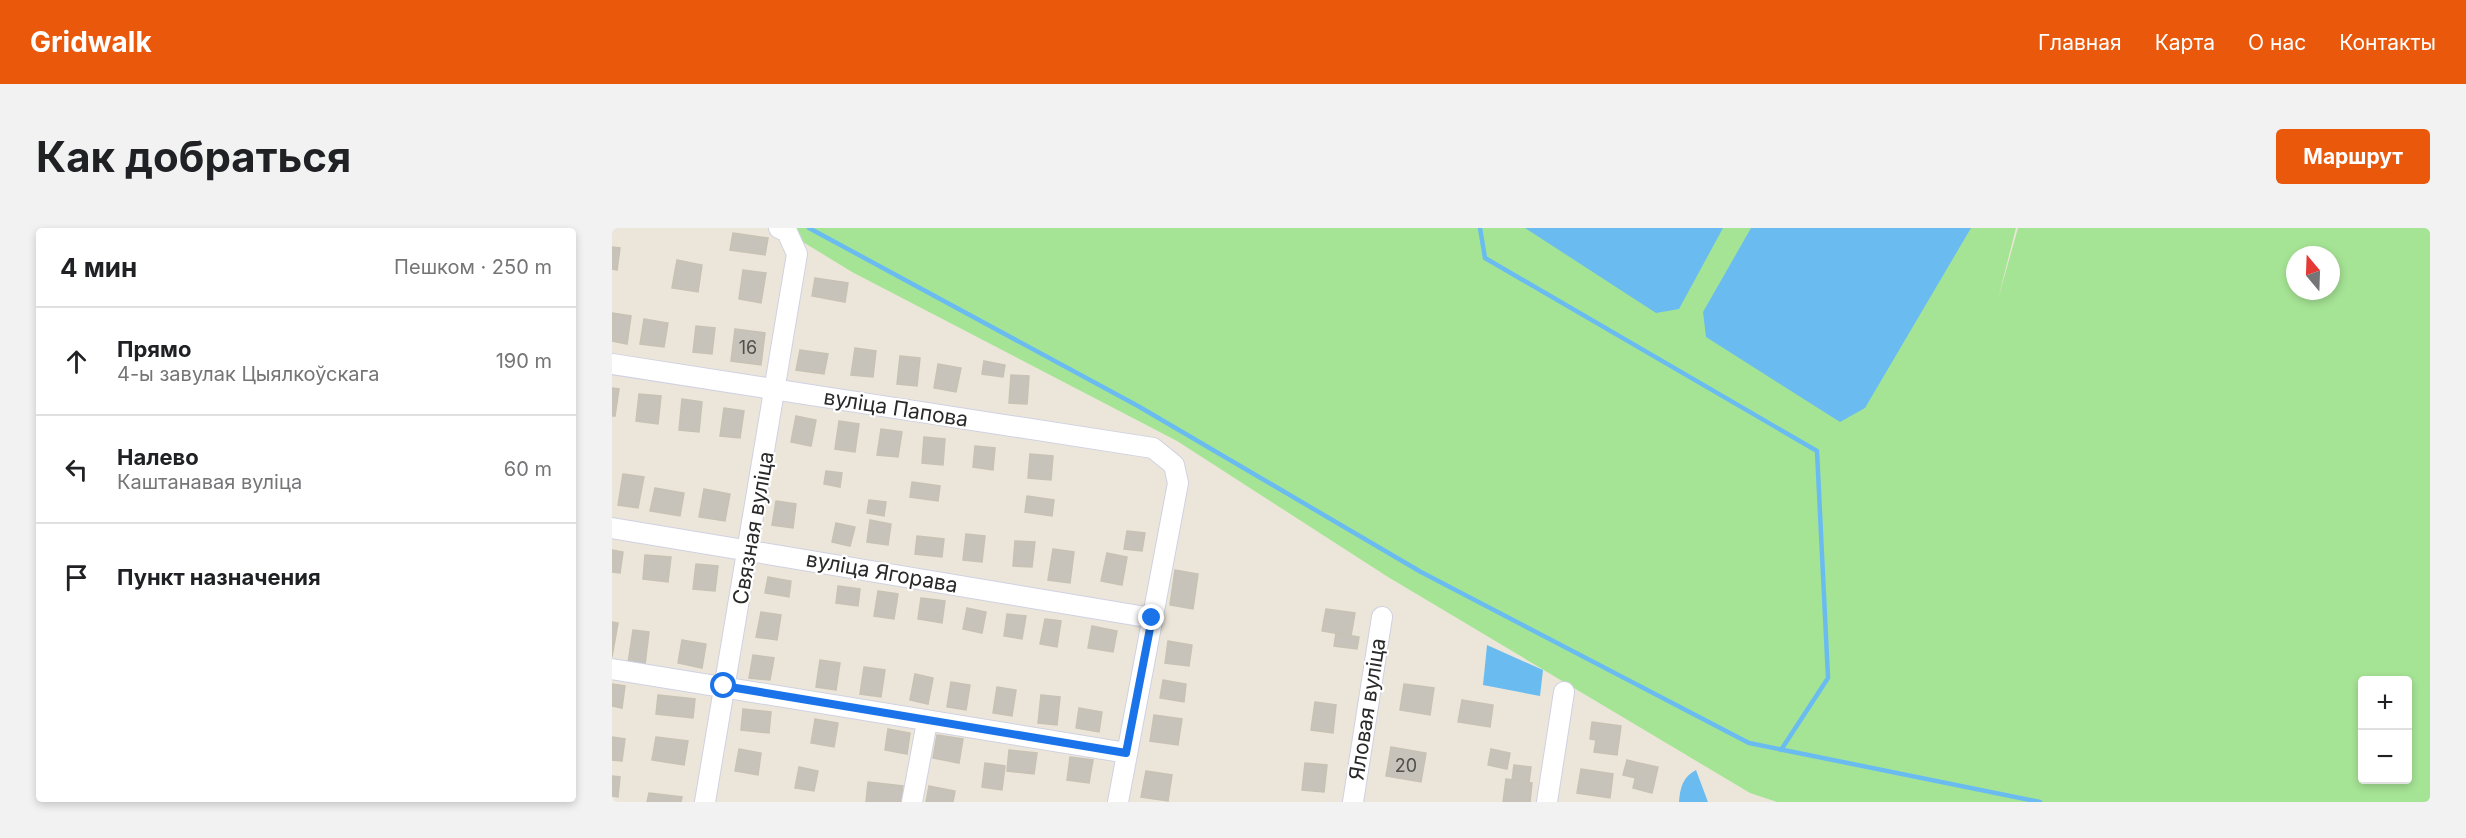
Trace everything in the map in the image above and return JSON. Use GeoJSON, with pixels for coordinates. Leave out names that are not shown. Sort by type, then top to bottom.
{"type":"FeatureCollection","features":[{"type":"Feature","properties":{"kind":"street","name":"Связная вуліца"},"geometry":{"type":"LineString","coordinates":[[705,802],[777,390],[797,254],[787,232],[779,228]]}},
{"type":"Feature","properties":{"kind":"street","name":"вуліца Папова"},"geometry":{"type":"LineString","coordinates":[[612,364],[1153,448],[1174,465],[1178,483],[1152,618]]}},
{"type":"Feature","properties":{"kind":"street","name":"вуліца Ягорава"},"geometry":{"type":"LineString","coordinates":[[612,528],[749,549],[1152,618]]}},
{"type":"Feature","properties":{"kind":"street","name":"Яловая вуліца"},"geometry":{"type":"LineString","coordinates":[[1353,802],[1382,617]]}},
{"type":"Feature","properties":{"kind":"street"},"geometry":{"type":"LineString","coordinates":[[1119,802],[1152,618]]}},
{"type":"Feature","properties":{"kind":"street"},"geometry":{"type":"LineString","coordinates":[[612,669],[1126,753]]}},
{"type":"Feature","properties":{"kind":"street"},"geometry":{"type":"LineString","coordinates":[[1547,802],[1564,692]]}},
{"type":"Feature","properties":{"kind":"street"},"geometry":{"type":"LineString","coordinates":[[912,802],[927,722]]}},
{"type":"Feature","properties":{"kind":"green space"},"geometry":{"type":"Polygon","coordinates":[[[780,228],[2016,228],[1998,299],[2018,228],[2430,228],[2430,802],[1777,802],[1750,793],[1388,577],[1177,441],[852,272],[780,228]]]}},
{"type":"Feature","properties":{"kind":"water"},"geometry":{"type":"Polygon","coordinates":[[[1525,228],[1723,228],[1679,309],[1656,313],[1525,228]]]}},
{"type":"Feature","properties":{"kind":"water"},"geometry":{"type":"Polygon","coordinates":[[[1751,228],[1971,228],[1865,408],[1840,422],[1706,337],[1703,312],[1751,228]]]}},
{"type":"Feature","properties":{"kind":"water"},"geometry":{"type":"Polygon","coordinates":[[[1487,645],[1543,670],[1540,696],[1483,685],[1487,645]]]}},
{"type":"Feature","properties":{"kind":"water"},"geometry":{"type":"Polygon","coordinates":[[[1696,770],[1708,802],[1679,802],[1683,783],[1696,770]]]}},
{"type":"Feature","properties":{"kind":"building"},"geometry":{"type":"Polygon","coordinates":[[[733,233],[768,238],[765,255],[730,250],[733,233]]]}},
{"type":"Feature","properties":{"kind":"building"},"geometry":{"type":"Polygon","coordinates":[[[612,247],[620,248],[617,270],[612,269],[612,247]]]}},
{"type":"Feature","properties":{"kind":"building"},"geometry":{"type":"Polygon","coordinates":[[[677,260],[702,265],[698,292],[672,288],[677,260]]]}},
{"type":"Feature","properties":{"kind":"building"},"geometry":{"type":"Polygon","coordinates":[[[743,270],[766,273],[761,303],[739,299],[743,270]]]}},
{"type":"Feature","properties":{"kind":"building"},"geometry":{"type":"Polygon","coordinates":[[[815,278],[848,283],[845,302],[812,296],[815,278]]]}},
{"type":"Feature","properties":{"kind":"building"},"geometry":{"type":"Polygon","coordinates":[[[612,313],[631,316],[627,344],[612,341],[612,313]]]}},
{"type":"Feature","properties":{"kind":"building"},"geometry":{"type":"Polygon","coordinates":[[[644,319],[668,323],[664,347],[640,344],[644,319]]]}},
{"type":"Feature","properties":{"kind":"building"},"geometry":{"type":"Polygon","coordinates":[[[696,326],[715,328],[712,354],[693,352],[696,326]]]}},
{"type":"Feature","properties":{"kind":"building"},"geometry":{"type":"Polygon","coordinates":[[[735,329],[765,333],[761,365],[731,361],[735,329]]]}},
{"type":"Feature","properties":{"kind":"building"},"geometry":{"type":"Polygon","coordinates":[[[855,348],[876,351],[873,377],[851,375],[855,348]]]}},
{"type":"Feature","properties":{"kind":"building"},"geometry":{"type":"Polygon","coordinates":[[[800,350],[828,354],[824,374],[796,370],[800,350]]]}},
{"type":"Feature","properties":{"kind":"building"},"geometry":{"type":"Polygon","coordinates":[[[900,356],[920,358],[917,386],[897,384],[900,356]]]}},
{"type":"Feature","properties":{"kind":"building"},"geometry":{"type":"Polygon","coordinates":[[[984,361],[1005,365],[1003,377],[982,374],[984,361]]]}},
{"type":"Feature","properties":{"kind":"building"},"geometry":{"type":"Polygon","coordinates":[[[938,364],[961,368],[956,392],[934,388],[938,364]]]}},
{"type":"Feature","properties":{"kind":"building"},"geometry":{"type":"Polygon","coordinates":[[[1011,375],[1029,376],[1027,404],[1009,403],[1011,375]]]}},
{"type":"Feature","properties":{"kind":"building"},"geometry":{"type":"Polygon","coordinates":[[[612,388],[619,389],[615,416],[612,416],[612,388]]]}},
{"type":"Feature","properties":{"kind":"building"},"geometry":{"type":"Polygon","coordinates":[[[639,394],[661,396],[658,424],[636,421],[639,394]]]}},
{"type":"Feature","properties":{"kind":"building"},"geometry":{"type":"Polygon","coordinates":[[[682,399],[702,402],[699,432],[679,430],[682,399]]]}},
{"type":"Feature","properties":{"kind":"building"},"geometry":{"type":"Polygon","coordinates":[[[724,408],[744,411],[740,438],[720,436],[724,408]]]}},
{"type":"Feature","properties":{"kind":"building"},"geometry":{"type":"Polygon","coordinates":[[[796,416],[816,420],[811,446],[791,442],[796,416]]]}},
{"type":"Feature","properties":{"kind":"building"},"geometry":{"type":"Polygon","coordinates":[[[839,421],[859,424],[855,452],[835,449],[839,421]]]}},
{"type":"Feature","properties":{"kind":"building"},"geometry":{"type":"Polygon","coordinates":[[[881,429],[902,432],[898,457],[877,455],[881,429]]]}},
{"type":"Feature","properties":{"kind":"building"},"geometry":{"type":"Polygon","coordinates":[[[924,437],[945,439],[943,465],[922,463],[924,437]]]}},
{"type":"Feature","properties":{"kind":"building"},"geometry":{"type":"Polygon","coordinates":[[[975,446],[995,448],[993,470],[973,467],[975,446]]]}},
{"type":"Feature","properties":{"kind":"building"},"geometry":{"type":"Polygon","coordinates":[[[1030,454],[1053,456],[1051,480],[1028,478],[1030,454]]]}},
{"type":"Feature","properties":{"kind":"building"},"geometry":{"type":"Polygon","coordinates":[[[826,471],[842,473],[840,487],[824,484],[826,471]]]}},
{"type":"Feature","properties":{"kind":"building"},"geometry":{"type":"Polygon","coordinates":[[[623,474],[644,477],[638,508],[618,505],[623,474]]]}},
{"type":"Feature","properties":{"kind":"building"},"geometry":{"type":"Polygon","coordinates":[[[912,482],[940,486],[938,501],[910,497],[912,482]]]}},
{"type":"Feature","properties":{"kind":"building"},"geometry":{"type":"Polygon","coordinates":[[[655,488],[684,493],[680,516],[650,511],[655,488]]]}},
{"type":"Feature","properties":{"kind":"building"},"geometry":{"type":"Polygon","coordinates":[[[704,489],[730,494],[725,521],[699,517],[704,489]]]}},
{"type":"Feature","properties":{"kind":"building"},"geometry":{"type":"Polygon","coordinates":[[[1027,496],[1054,500],[1052,516],[1025,512],[1027,496]]]}},
{"type":"Feature","properties":{"kind":"building"},"geometry":{"type":"Polygon","coordinates":[[[869,500],[886,502],[884,516],[867,513],[869,500]]]}},
{"type":"Feature","properties":{"kind":"building"},"geometry":{"type":"Polygon","coordinates":[[[776,501],[796,504],[793,528],[772,525],[776,501]]]}},
{"type":"Feature","properties":{"kind":"building"},"geometry":{"type":"Polygon","coordinates":[[[870,520],[891,524],[888,545],[867,542],[870,520]]]}},
{"type":"Feature","properties":{"kind":"building"},"geometry":{"type":"Polygon","coordinates":[[[836,523],[855,527],[850,546],[832,542],[836,523]]]}},
{"type":"Feature","properties":{"kind":"building"},"geometry":{"type":"Polygon","coordinates":[[[1127,531],[1145,533],[1142,551],[1124,549],[1127,531]]]}},
{"type":"Feature","properties":{"kind":"building"},"geometry":{"type":"Polygon","coordinates":[[[966,534],[985,536],[982,562],[963,560],[966,534]]]}},
{"type":"Feature","properties":{"kind":"building"},"geometry":{"type":"Polygon","coordinates":[[[917,536],[944,539],[942,557],[915,554],[917,536]]]}},
{"type":"Feature","properties":{"kind":"building"},"geometry":{"type":"Polygon","coordinates":[[[1015,541],[1035,542],[1032,567],[1013,566],[1015,541]]]}},
{"type":"Feature","properties":{"kind":"building"},"geometry":{"type":"Polygon","coordinates":[[[1053,549],[1074,552],[1070,583],[1048,580],[1053,549]]]}},
{"type":"Feature","properties":{"kind":"building"},"geometry":{"type":"Polygon","coordinates":[[[612,550],[623,552],[620,573],[612,572],[612,550]]]}},
{"type":"Feature","properties":{"kind":"building"},"geometry":{"type":"Polygon","coordinates":[[[1107,553],[1127,557],[1122,585],[1101,581],[1107,553]]]}},
{"type":"Feature","properties":{"kind":"building"},"geometry":{"type":"Polygon","coordinates":[[[645,555],[671,557],[668,582],[643,579],[645,555]]]}},
{"type":"Feature","properties":{"kind":"building"},"geometry":{"type":"Polygon","coordinates":[[[696,564],[718,566],[715,591],[693,589],[696,564]]]}},
{"type":"Feature","properties":{"kind":"building"},"geometry":{"type":"Polygon","coordinates":[[[1175,570],[1198,574],[1193,609],[1170,605],[1175,570]]]}},
{"type":"Feature","properties":{"kind":"building"},"geometry":{"type":"Polygon","coordinates":[[[768,577],[791,581],[789,597],[765,593],[768,577]]]}},
{"type":"Feature","properties":{"kind":"building"},"geometry":{"type":"Polygon","coordinates":[[[838,586],[860,589],[858,606],[836,603],[838,586]]]}},
{"type":"Feature","properties":{"kind":"building"},"geometry":{"type":"Polygon","coordinates":[[[878,591],[898,594],[894,619],[874,616],[878,591]]]}},
{"type":"Feature","properties":{"kind":"building"},"geometry":{"type":"Polygon","coordinates":[[[921,598],[945,601],[942,623],[918,619],[921,598]]]}},
{"type":"Feature","properties":{"kind":"building"},"geometry":{"type":"Polygon","coordinates":[[[967,608],[986,612],[982,633],[963,629],[967,608]]]}},
{"type":"Feature","properties":{"kind":"building"},"geometry":{"type":"Polygon","coordinates":[[[1326,609],[1355,613],[1351,636],[1322,631],[1326,609]]]}},
{"type":"Feature","properties":{"kind":"building"},"geometry":{"type":"Polygon","coordinates":[[[761,612],[781,615],[777,640],[756,637],[761,612]]]}},
{"type":"Feature","properties":{"kind":"building"},"geometry":{"type":"Polygon","coordinates":[[[1007,614],[1026,616],[1022,639],[1004,636],[1007,614]]]}},
{"type":"Feature","properties":{"kind":"building"},"geometry":{"type":"Polygon","coordinates":[[[1045,619],[1061,621],[1057,647],[1040,644],[1045,619]]]}},
{"type":"Feature","properties":{"kind":"building"},"geometry":{"type":"Polygon","coordinates":[[[612,622],[618,623],[612,657],[612,622]]]}},
{"type":"Feature","properties":{"kind":"building"},"geometry":{"type":"Polygon","coordinates":[[[1092,626],[1117,631],[1113,652],[1088,648],[1092,626]]]}},
{"type":"Feature","properties":{"kind":"building"},"geometry":{"type":"Polygon","coordinates":[[[633,630],[649,632],[645,665],[628,663],[633,630]]]}},
{"type":"Feature","properties":{"kind":"building"},"geometry":{"type":"Polygon","coordinates":[[[1336,633],[1359,637],[1357,649],[1334,646],[1336,633]]]}},
{"type":"Feature","properties":{"kind":"building"},"geometry":{"type":"Polygon","coordinates":[[[682,640],[706,644],[702,668],[678,663],[682,640]]]}},
{"type":"Feature","properties":{"kind":"building"},"geometry":{"type":"Polygon","coordinates":[[[1168,641],[1192,645],[1189,666],[1165,663],[1168,641]]]}},
{"type":"Feature","properties":{"kind":"building"},"geometry":{"type":"Polygon","coordinates":[[[753,655],[774,658],[770,680],[749,678],[753,655]]]}},
{"type":"Feature","properties":{"kind":"building"},"geometry":{"type":"Polygon","coordinates":[[[820,660],[840,663],[836,690],[816,687],[820,660]]]}},
{"type":"Feature","properties":{"kind":"building"},"geometry":{"type":"Polygon","coordinates":[[[864,667],[885,670],[881,697],[860,694],[864,667]]]}},
{"type":"Feature","properties":{"kind":"building"},"geometry":{"type":"Polygon","coordinates":[[[915,674],[933,678],[928,704],[910,700],[915,674]]]}},
{"type":"Feature","properties":{"kind":"building"},"geometry":{"type":"Polygon","coordinates":[[[1163,680],[1186,684],[1184,702],[1160,698],[1163,680]]]}},
{"type":"Feature","properties":{"kind":"building"},"geometry":{"type":"Polygon","coordinates":[[[951,682],[970,685],[966,710],[947,707],[951,682]]]}},
{"type":"Feature","properties":{"kind":"building"},"geometry":{"type":"Polygon","coordinates":[[[612,684],[625,686],[622,708],[612,706],[612,684]]]}},
{"type":"Feature","properties":{"kind":"building"},"geometry":{"type":"Polygon","coordinates":[[[1404,684],[1434,688],[1430,715],[1400,710],[1404,684]]]}},
{"type":"Feature","properties":{"kind":"building"},"geometry":{"type":"Polygon","coordinates":[[[997,687],[1016,690],[1012,716],[993,713],[997,687]]]}},
{"type":"Feature","properties":{"kind":"building"},"geometry":{"type":"Polygon","coordinates":[[[658,695],[695,699],[693,718],[656,714],[658,695]]]}},
{"type":"Feature","properties":{"kind":"building"},"geometry":{"type":"Polygon","coordinates":[[[1041,695],[1060,697],[1057,725],[1038,723],[1041,695]]]}},
{"type":"Feature","properties":{"kind":"building"},"geometry":{"type":"Polygon","coordinates":[[[1462,700],[1493,705],[1490,727],[1458,722],[1462,700]]]}},
{"type":"Feature","properties":{"kind":"building"},"geometry":{"type":"Polygon","coordinates":[[[1315,702],[1336,705],[1333,733],[1311,730],[1315,702]]]}},
{"type":"Feature","properties":{"kind":"building"},"geometry":{"type":"Polygon","coordinates":[[[1079,708],[1102,712],[1099,732],[1076,728],[1079,708]]]}},
{"type":"Feature","properties":{"kind":"building"},"geometry":{"type":"Polygon","coordinates":[[[743,709],[771,712],[769,733],[741,730],[743,709]]]}},
{"type":"Feature","properties":{"kind":"building"},"geometry":{"type":"Polygon","coordinates":[[[1154,715],[1182,719],[1178,745],[1150,741],[1154,715]]]}},
{"type":"Feature","properties":{"kind":"building"},"geometry":{"type":"Polygon","coordinates":[[[815,719],[838,723],[834,747],[811,743],[815,719]]]}},
{"type":"Feature","properties":{"kind":"building"},"geometry":{"type":"Polygon","coordinates":[[[1592,722],[1621,726],[1617,755],[1594,752],[1596,740],[1590,739],[1592,722]]]}},
{"type":"Feature","properties":{"kind":"building"},"geometry":{"type":"Polygon","coordinates":[[[888,729],[910,733],[907,754],[885,750],[888,729]]]}},
{"type":"Feature","properties":{"kind":"building"},"geometry":{"type":"Polygon","coordinates":[[[937,735],[963,739],[959,763],[933,758],[937,735]]]}},
{"type":"Feature","properties":{"kind":"building"},"geometry":{"type":"Polygon","coordinates":[[[612,737],[625,739],[622,761],[612,760],[612,737]]]}},
{"type":"Feature","properties":{"kind":"building"},"geometry":{"type":"Polygon","coordinates":[[[656,737],[688,741],[684,765],[652,760],[656,737]]]}},
{"type":"Feature","properties":{"kind":"building"},"geometry":{"type":"Polygon","coordinates":[[[1391,747],[1426,753],[1421,782],[1386,776],[1391,747]]]}},
{"type":"Feature","properties":{"kind":"building"},"geometry":{"type":"Polygon","coordinates":[[[739,749],[761,753],[758,775],[735,771],[739,749]]]}},
{"type":"Feature","properties":{"kind":"building"},"geometry":{"type":"Polygon","coordinates":[[[1491,749],[1510,753],[1507,769],[1488,765],[1491,749]]]}},
{"type":"Feature","properties":{"kind":"building"},"geometry":{"type":"Polygon","coordinates":[[[1009,750],[1037,753],[1034,774],[1007,771],[1009,750]]]}},
{"type":"Feature","properties":{"kind":"building"},"geometry":{"type":"Polygon","coordinates":[[[1070,757],[1093,760],[1089,783],[1067,780],[1070,757]]]}},
{"type":"Feature","properties":{"kind":"building"},"geometry":{"type":"Polygon","coordinates":[[[1627,760],[1639,763],[1636,778],[1623,775],[1627,760]]]}},
{"type":"Feature","properties":{"kind":"building"},"geometry":{"type":"Polygon","coordinates":[[[985,763],[1005,766],[1002,790],[982,787],[985,763]]]}},
{"type":"Feature","properties":{"kind":"building"},"geometry":{"type":"Polygon","coordinates":[[[1305,763],[1327,765],[1324,792],[1302,790],[1305,763]]]}},
{"type":"Feature","properties":{"kind":"building"},"geometry":{"type":"Polygon","coordinates":[[[1639,763],[1658,767],[1652,793],[1633,788],[1639,763]]]}},
{"type":"Feature","properties":{"kind":"building"},"geometry":{"type":"Polygon","coordinates":[[[1514,765],[1531,767],[1529,782],[1512,780],[1514,765]]]}},
{"type":"Feature","properties":{"kind":"building"},"geometry":{"type":"Polygon","coordinates":[[[799,767],[818,771],[814,791],[795,788],[799,767]]]}},
{"type":"Feature","properties":{"kind":"building"},"geometry":{"type":"Polygon","coordinates":[[[1581,769],[1613,774],[1610,798],[1577,793],[1581,769]]]}},
{"type":"Feature","properties":{"kind":"building"},"geometry":{"type":"Polygon","coordinates":[[[1146,771],[1172,775],[1168,801],[1141,797],[1146,771]]]}},
{"type":"Feature","properties":{"kind":"building"},"geometry":{"type":"Polygon","coordinates":[[[612,776],[620,777],[618,797],[612,796],[612,776]]]}},
{"type":"Feature","properties":{"kind":"building"},"geometry":{"type":"Polygon","coordinates":[[[1506,779],[1532,783],[1530,802],[1503,802],[1506,779]]]}},
{"type":"Feature","properties":{"kind":"building"},"geometry":{"type":"Polygon","coordinates":[[[868,782],[903,786],[901,802],[866,802],[868,782]]]}},
{"type":"Feature","properties":{"kind":"building"},"geometry":{"type":"Polygon","coordinates":[[[929,786],[955,791],[953,802],[926,802],[929,786]]]}},
{"type":"Feature","properties":{"kind":"building"},"geometry":{"type":"Polygon","coordinates":[[[649,793],[682,797],[681,802],[647,802],[649,793]]]}},
{"type":"Feature","properties":{"kind":"waterway"},"geometry":{"type":"LineString","coordinates":[[809,228],[1138,406],[1421,572],[1749,743],[2040,802]]}},
{"type":"Feature","properties":{"kind":"waterway"},"geometry":{"type":"LineString","coordinates":[[1480,228],[1485,258],[1817,451],[1828,678],[1781,750]]}},
{"type":"Feature","properties":{"kind":"route"},"geometry":{"type":"LineString","coordinates":[[724,686],[927,722],[1126,753],[1152,618]]}}]}
